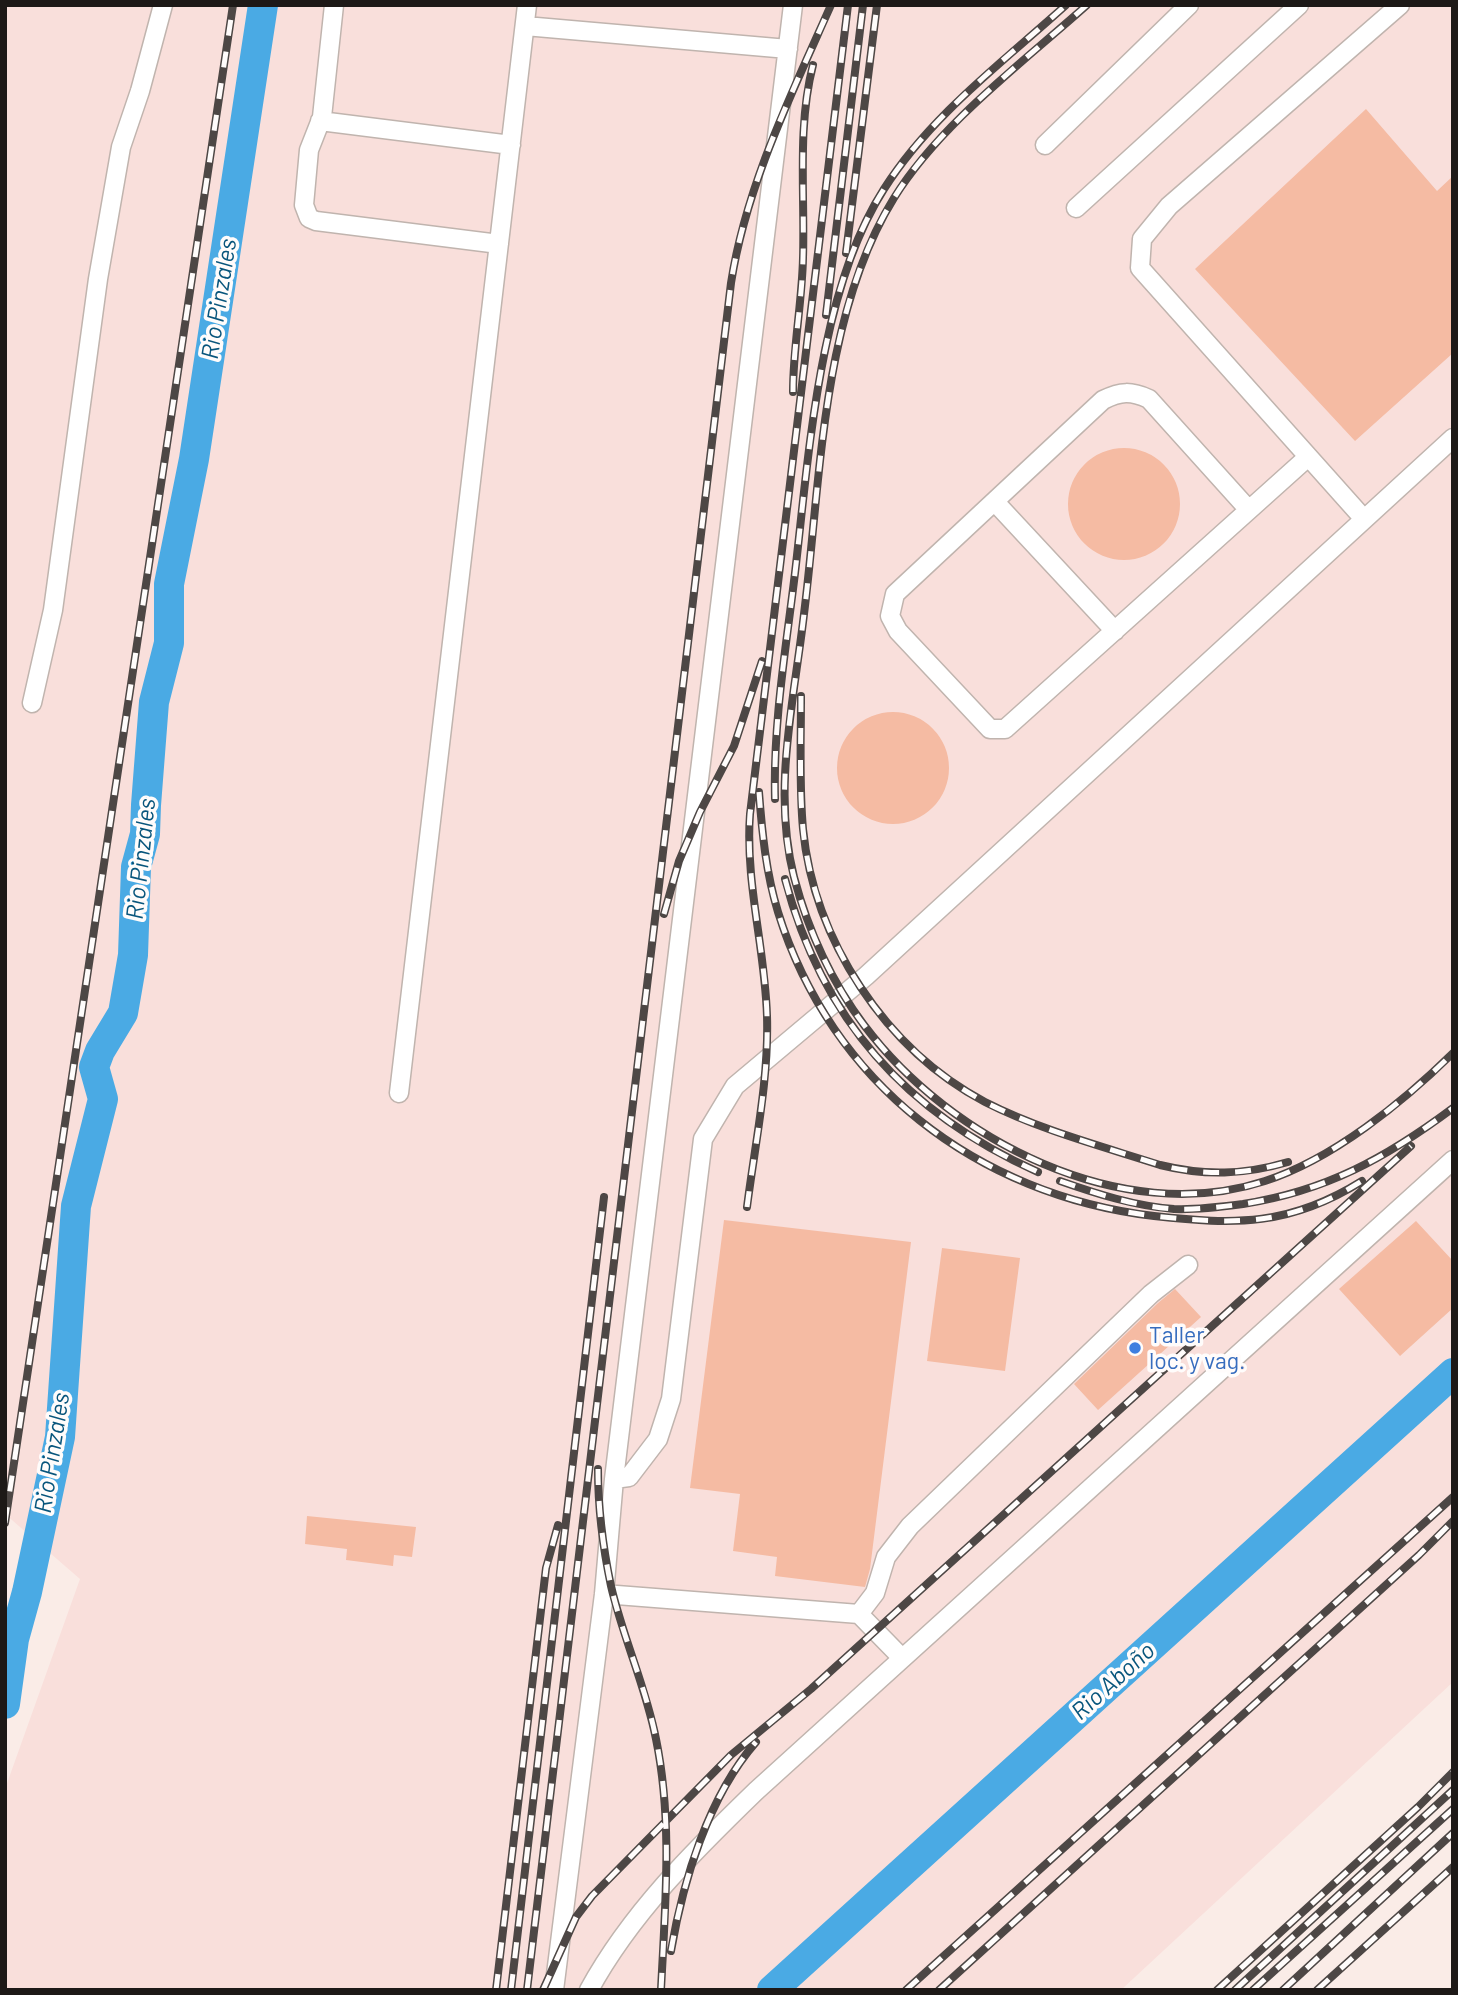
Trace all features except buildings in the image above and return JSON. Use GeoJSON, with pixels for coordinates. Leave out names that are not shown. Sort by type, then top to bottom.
{"type":"FeatureCollection","features":[{"type":"Feature","properties":{"kind":"lane"},"geometry":{"type":"LineString","coordinates":[[32,703],[53,610],[98,279],[121,147],[163,5]]}},
{"type":"Feature","properties":{"kind":"lane"},"geometry":{"type":"LineString","coordinates":[[334,5],[320,121],[309,150],[304,205],[309,218],[499,244]]}},
{"type":"Feature","properties":{"kind":"lane"},"geometry":{"type":"LineString","coordinates":[[399,1093],[527,5]]}},
{"type":"Feature","properties":{"kind":"lane"},"geometry":{"type":"LineString","coordinates":[[554,1990],[604,1594],[614,1479],[793,5]]}},
{"type":"Feature","properties":{"kind":"lane"},"geometry":{"type":"LineString","coordinates":[[1045,145],[1189,5]]}},
{"type":"Feature","properties":{"kind":"lane"},"geometry":{"type":"LineString","coordinates":[[1076,208],[1300,5]]}},
{"type":"Feature","properties":{"kind":"lane"},"geometry":{"type":"LineString","coordinates":[[1364,519],[1140,268],[1142,239],[1169,206],[1400,5]]}},
{"type":"Feature","properties":{"kind":"lane"},"geometry":{"type":"LineString","coordinates":[[525,26],[788,48]]}},
{"type":"Feature","properties":{"kind":"lane"},"geometry":{"type":"LineString","coordinates":[[320,121],[511,145]]}},
{"type":"Feature","properties":{"kind":"lane"},"geometry":{"type":"LineString","coordinates":[[1250,510],[1149,399],[1134,392],[1118,392],[1103,400],[895,594],[890,616],[898,631],[990,729],[1005,729],[1250,510],[1308,457]]}},
{"type":"Feature","properties":{"kind":"lane"},"geometry":{"type":"LineString","coordinates":[[614,1479],[629,1477],[658,1439],[671,1399],[703,1139],[735,1086],[866,975],[1453,438]]}},
{"type":"Feature","properties":{"kind":"lane"},"geometry":{"type":"LineString","coordinates":[[995,502],[1115,631]]}},
{"type":"Feature","properties":{"kind":"lane"},"geometry":{"type":"LineString","coordinates":[[589,1990],[603,1965],[666,1881],[699,1846],[902,1658],[1453,1160]]}},
{"type":"Feature","properties":{"kind":"lane"},"geometry":{"type":"LineString","coordinates":[[859,1614],[874,1593],[886,1557],[910,1526],[1151,1294],[1188,1265]]}},
{"type":"Feature","properties":{"kind":"lane"},"geometry":{"type":"LineString","coordinates":[[604,1594],[859,1614],[902,1658]]}},
{"type":"Feature","properties":{"kind":"shaded area"},"geometry":{"type":"Polygon","coordinates":[[[5,5],[1453,5],[1453,1682],[1121,1990],[5,1990],[5,1789],[80,1579],[5,1514],[5,5]]]}},
{"type":"Feature","properties":{"kind":"waterway","name":"Rio Pinzales"},"geometry":{"type":"LineString","coordinates":[[5,1704],[14,1639],[27,1592],[60,1437],[76,1206],[103,1099],[94,1067],[100,1051],[123,1013],[133,955],[136,867],[145,834],[154,702],[169,643],[169,584],[194,459],[263,5]]}},
{"type":"Feature","properties":{"kind":"waterway","name":"Rio Aboño"},"geometry":{"type":"LineString","coordinates":[[772,1990],[1453,1373]]}},
{"type":"Feature","properties":{"kind":"railway"},"geometry":{"type":"LineString","coordinates":[[5,1523],[233,5]]}},
{"type":"Feature","properties":{"kind":"railway"},"geometry":{"type":"LineString","coordinates":[[527,1990],[731,283],[747,211],[759,176],[831,5]]}},
{"type":"Feature","properties":{"kind":"railway"},"geometry":{"type":"LineString","coordinates":[[747,1207],[764,1088],[767,1040],[765,991],[750,865],[750,814],[848,5]]}},
{"type":"Feature","properties":{"kind":"railway"},"geometry":{"type":"LineString","coordinates":[[826,315],[863,5]]}},
{"type":"Feature","properties":{"kind":"railway"},"geometry":{"type":"LineString","coordinates":[[846,253],[877,5]]}},
{"type":"Feature","properties":{"kind":"railway"},"geometry":{"type":"LineString","coordinates":[[775,799],[781,686],[812,426],[820,374],[845,275],[862,230],[902,162],[969,91],[1066,5]]}},
{"type":"Feature","properties":{"kind":"railway"},"geometry":{"type":"LineString","coordinates":[[1087,5],[983,96],[934,145],[894,198],[870,244],[852,294],[838,346],[828,400],[787,746],[785,812],[788,845],[806,916],[841,991],[864,1025],[900,1067],[943,1105],[991,1137],[1043,1164],[1098,1183],[1154,1193],[1210,1193],[1265,1181],[1316,1159],[1365,1128],[1412,1091],[1453,1053]]}},
{"type":"Feature","properties":{"kind":"railway"},"geometry":{"type":"LineString","coordinates":[[793,392],[803,258],[803,136],[813,65]]}},
{"type":"Feature","properties":{"kind":"railway"},"geometry":{"type":"LineString","coordinates":[[664,914],[679,861],[700,812],[734,746],[762,661]]}},
{"type":"Feature","properties":{"kind":"railway"},"geometry":{"type":"LineString","coordinates":[[801,696],[803,829],[810,870],[822,911],[839,950],[861,987],[886,1022],[916,1053],[949,1080],[1006,1112],[1071,1137],[1160,1165],[1193,1171],[1240,1172],[1288,1162]]}},
{"type":"Feature","properties":{"kind":"railway"},"geometry":{"type":"LineString","coordinates":[[759,792],[763,837],[778,912],[802,973],[834,1029],[874,1078],[920,1120],[971,1156],[1028,1184],[1089,1204],[1154,1216],[1211,1221],[1262,1219],[1286,1214],[1311,1207],[1362,1181]]}},
{"type":"Feature","properties":{"kind":"railway"},"geometry":{"type":"LineString","coordinates":[[785,879],[801,929],[822,976],[847,1018],[876,1056],[910,1090],[948,1121],[991,1148],[1038,1172]]}},
{"type":"Feature","properties":{"kind":"railway"},"geometry":{"type":"LineString","coordinates":[[1060,1181],[1116,1199],[1174,1209],[1243,1204],[1301,1191],[1354,1170],[1404,1142],[1453,1108]]}},
{"type":"Feature","properties":{"kind":"railway"},"geometry":{"type":"LineString","coordinates":[[543,1990],[576,1917],[592,1896],[731,1755],[811,1689],[1411,1146]]}},
{"type":"Feature","properties":{"kind":"railway"},"geometry":{"type":"LineString","coordinates":[[511,1990],[604,1197]]}},
{"type":"Feature","properties":{"kind":"railway"},"geometry":{"type":"LineString","coordinates":[[598,1469],[602,1528],[611,1586],[652,1720],[665,1801],[666,1896],[661,1990]]}},
{"type":"Feature","properties":{"kind":"railway"},"geometry":{"type":"LineString","coordinates":[[906,1990],[1453,1497]]}},
{"type":"Feature","properties":{"kind":"railway"},"geometry":{"type":"LineString","coordinates":[[939,1990],[1419,1555],[1453,1521]]}},
{"type":"Feature","properties":{"kind":"railway"},"geometry":{"type":"LineString","coordinates":[[496,1990],[546,1568],[558,1525]]}},
{"type":"Feature","properties":{"kind":"railway"},"geometry":{"type":"LineString","coordinates":[[671,1951],[683,1897],[700,1841],[724,1788],[756,1742]]}},
{"type":"Feature","properties":{"kind":"railway"},"geometry":{"type":"LineString","coordinates":[[1217,1990],[1453,1772]]}},
{"type":"Feature","properties":{"kind":"railway"},"geometry":{"type":"LineString","coordinates":[[1235,1990],[1453,1790]]}},
{"type":"Feature","properties":{"kind":"railway"},"geometry":{"type":"LineString","coordinates":[[1253,1990],[1453,1809]]}},
{"type":"Feature","properties":{"kind":"railway"},"geometry":{"type":"LineString","coordinates":[[1283,1990],[1453,1833]]}},
{"type":"Feature","properties":{"kind":"railway"},"geometry":{"type":"LineString","coordinates":[[1317,1990],[1453,1867]]}},
{"type":"Feature","properties":{"kind":"place","name":"Taller loc. y vag."},"geometry":{"type":"Point","coordinates":[1135,1348]}}]}
